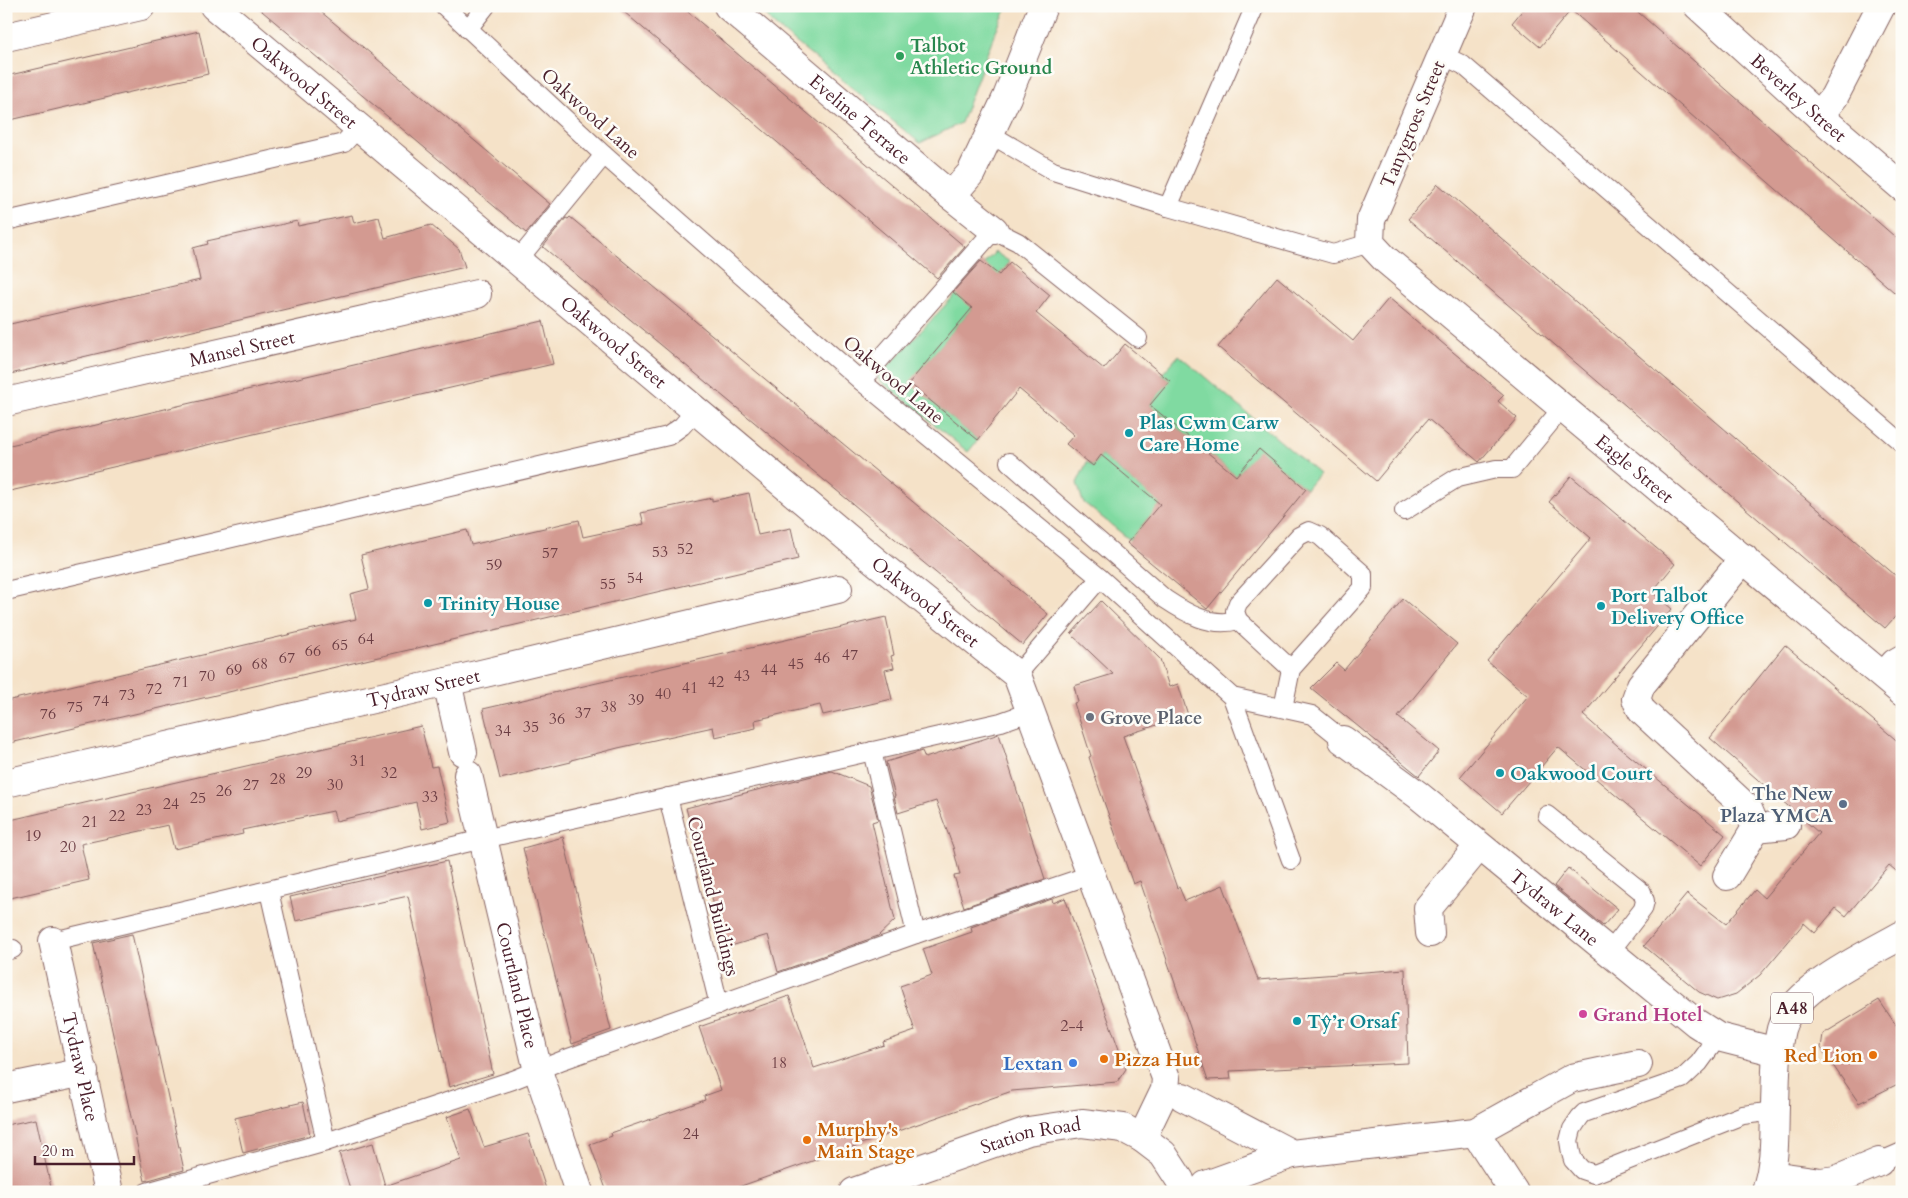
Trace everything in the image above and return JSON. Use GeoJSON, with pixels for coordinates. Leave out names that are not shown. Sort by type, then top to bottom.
{"type":"FeatureCollection","features":[{"type":"Feature","properties":{"kind":"street"},"geometry":{"type":"LineString","coordinates":[[6,37],[141,6]]}},
{"type":"Feature","properties":{"kind":"street","name":"Oakwood Street"},"geometry":{"type":"LineString","coordinates":[[214,6],[866,554],[1017,675]]}},
{"type":"Feature","properties":{"kind":"street","name":"Eveline Terrace"},"geometry":{"type":"LineString","coordinates":[[728,6],[950,196],[994,230]]}},
{"type":"Feature","properties":{"kind":"street"},"geometry":{"type":"LineString","coordinates":[[950,196],[971,172],[990,134],[1007,97],[1043,6]]}},
{"type":"Feature","properties":{"kind":"street","name":"Tanygroes Street"},"geometry":{"type":"LineString","coordinates":[[1370,243],[1371,220],[1463,6]]}},
{"type":"Feature","properties":{"kind":"street","name":"Beverley Street"},"geometry":{"type":"LineString","coordinates":[[1698,6],[1819,116],[1902,187]]}},
{"type":"Feature","properties":{"kind":"street"},"geometry":{"type":"LineString","coordinates":[[1819,116],[1834,97],[1881,6]]}},
{"type":"Feature","properties":{"kind":"street","name":"Eagle Street"},"geometry":{"type":"LineString","coordinates":[[1370,243],[1386,259],[1744,558],[1896,675]]}},
{"type":"Feature","properties":{"kind":"street","name":"Mansel Street"},"geometry":{"type":"LineString","coordinates":[[6,402],[477,294]]}},
{"type":"Feature","properties":{"kind":"street"},"geometry":{"type":"LineString","coordinates":[[1744,558],[1641,685],[1636,699],[1642,711],[1748,809],[1756,828]]}},
{"type":"Feature","properties":{"kind":"street","name":"Tydraw Street"},"geometry":{"type":"LineString","coordinates":[[6,783],[447,682],[838,589]]}},
{"type":"Feature","properties":{"kind":"street"},"geometry":{"type":"LineString","coordinates":[[1017,675],[1166,1078],[1165,1090],[1142,1138]]}},
{"type":"Feature","properties":{"kind":"street","name":"Courtland Place"},"geometry":{"type":"LineString","coordinates":[[447,682],[482,839],[538,1071],[578,1192]]}},
{"type":"Feature","properties":{"kind":"street","name":"Tydraw Lane"},"geometry":{"type":"LineString","coordinates":[[1343,740],[1418,795],[1696,1023],[1718,1037],[1777,1052]]}},
{"type":"Feature","properties":{"kind":"street"},"geometry":{"type":"LineString","coordinates":[[1756,828],[1786,824]]}},
{"type":"Feature","properties":{"kind":"street"},"geometry":{"type":"LineString","coordinates":[[1727,876],[1756,828]]}},
{"type":"Feature","properties":{"kind":"street"},"geometry":{"type":"LineString","coordinates":[[1430,933],[1428,908],[1479,846]]}},
{"type":"Feature","properties":{"kind":"street","name":"A48"},"geometry":{"type":"LineString","coordinates":[[1768,1183],[1776,1137],[1777,1052],[1782,1028],[1792,1008],[1799,999],[1833,975],[1902,935]]}},
{"type":"Feature","properties":{"kind":"street","name":"Tydraw Place"},"geometry":{"type":"LineString","coordinates":[[53,941],[84,1072],[109,1192]]}},
{"type":"Feature","properties":{"kind":"street"},"geometry":{"type":"LineString","coordinates":[[1195,1188],[1292,1154],[1475,1132],[1572,1078],[1638,1064]]}},
{"type":"Feature","properties":{"kind":"street"},"geometry":{"type":"LineString","coordinates":[[6,1088],[84,1072]]}},
{"type":"Feature","properties":{"kind":"street"},"geometry":{"type":"LineString","coordinates":[[1183,1097],[1292,1154]]}},
{"type":"Feature","properties":{"kind":"street","name":"Station Road"},"geometry":{"type":"LineString","coordinates":[[854,1192],[1028,1131],[1082,1123],[1122,1128],[1142,1138],[1163,1154],[1180,1180],[1195,1188]]}},
{"type":"Feature","properties":{"kind":"street"},"geometry":{"type":"LineString","coordinates":[[1475,1132],[1514,1192]]}},
{"type":"Feature","properties":{"kind":"street"},"geometry":{"type":"LineString","coordinates":[[1768,1183],[1836,1180],[1890,1157]]}},
{"type":"Feature","properties":{"kind":"lane","name":"Oakwood Lane"},"geometry":{"type":"LineString","coordinates":[[444,6],[604,154],[861,381],[1100,578],[1232,697],[1312,715],[1343,740]]}},
{"type":"Feature","properties":{"kind":"lane"},"geometry":{"type":"LineString","coordinates":[[468,28],[486,6]]}},
{"type":"Feature","properties":{"kind":"lane"},"geometry":{"type":"LineString","coordinates":[[1168,207],[1255,6]]}},
{"type":"Feature","properties":{"kind":"lane"},"geometry":{"type":"LineString","coordinates":[[1442,55],[1463,65],[1902,443]]}},
{"type":"Feature","properties":{"kind":"lane"},"geometry":{"type":"LineString","coordinates":[[6,221],[344,143],[358,128]]}},
{"type":"Feature","properties":{"kind":"lane"},"geometry":{"type":"LineString","coordinates":[[990,134],[1052,171],[1168,207],[1333,254],[1370,243]]}},
{"type":"Feature","properties":{"kind":"lane"},"geometry":{"type":"LineString","coordinates":[[518,260],[604,154]]}},
{"type":"Feature","properties":{"kind":"lane"},"geometry":{"type":"LineString","coordinates":[[861,381],[994,230],[1018,242],[1138,338]]}},
{"type":"Feature","properties":{"kind":"lane"},"geometry":{"type":"LineString","coordinates":[[1404,510],[1457,478],[1496,468],[1512,470],[1563,407]]}},
{"type":"Feature","properties":{"kind":"lane"},"geometry":{"type":"LineString","coordinates":[[6,591],[668,436],[682,426],[695,411]]}},
{"type":"Feature","properties":{"kind":"lane"},"geometry":{"type":"LineString","coordinates":[[1009,462],[1165,599],[1184,612],[1210,621],[1228,623],[1238,620]]}},
{"type":"Feature","properties":{"kind":"lane"},"geometry":{"type":"LineString","coordinates":[[1283,708],[1291,669],[1363,588],[1362,574],[1320,536],[1309,531],[1299,536],[1238,603],[1235,611],[1238,620],[1291,669]]}},
{"type":"Feature","properties":{"kind":"lane"},"geometry":{"type":"LineString","coordinates":[[1017,675],[1100,578]]}},
{"type":"Feature","properties":{"kind":"lane"},"geometry":{"type":"LineString","coordinates":[[1232,697],[1291,860]]}},
{"type":"Feature","properties":{"kind":"lane"},"geometry":{"type":"LineString","coordinates":[[53,941],[482,839],[1001,722],[1032,712]]}},
{"type":"Feature","properties":{"kind":"lane"},"geometry":{"type":"LineString","coordinates":[[872,751],[916,934]]}},
{"type":"Feature","properties":{"kind":"lane","name":"Courtland Buildings"},"geometry":{"type":"LineString","coordinates":[[668,797],[719,1005]]}},
{"type":"Feature","properties":{"kind":"lane"},"geometry":{"type":"LineString","coordinates":[[1547,815],[1642,892],[1645,901],[1643,909],[1609,953]]}},
{"type":"Feature","properties":{"kind":"lane"},"geometry":{"type":"LineString","coordinates":[[147,1192],[326,1142],[538,1071],[916,934],[1090,875]]}},
{"type":"Feature","properties":{"kind":"lane"},"geometry":{"type":"LineString","coordinates":[[269,891],[326,1142]]}},
{"type":"Feature","properties":{"kind":"lane"},"geometry":{"type":"LineString","coordinates":[[1718,1037],[1699,1063],[1682,1079],[1584,1113],[1572,1129],[1569,1141],[1573,1160],[1582,1170],[1594,1174],[1743,1115],[1775,1111]]}},
{"type":"Feature","properties":{"kind":"green space","name":"Talbot Athletic Ground"},"geometry":{"type":"Polygon","coordinates":[[[760,6],[1008,6],[994,35],[961,123],[920,143],[772,23],[760,6]]]}},
{"type":"Feature","properties":{"kind":"green space"},"geometry":{"type":"Polygon","coordinates":[[[995,252],[1010,262],[910,383],[978,440],[968,452],[877,378],[995,252]]]}},
{"type":"Feature","properties":{"kind":"green space"},"geometry":{"type":"Polygon","coordinates":[[[1179,355],[1319,474],[1306,489],[1259,450],[1236,476],[1150,405],[1169,381],[1162,374],[1179,355]]]}},
{"type":"Feature","properties":{"kind":"green space"},"geometry":{"type":"Polygon","coordinates":[[[1101,455],[1143,490],[1150,481],[1181,543],[1149,517],[1130,540],[1083,502],[1077,483],[1087,462],[1093,466],[1101,455]]]}},
{"type":"Feature","properties":{"kind":"building"},"geometry":{"type":"Polygon","coordinates":[[[256,6],[314,6],[550,204],[526,233],[256,6]]]}},
{"type":"Feature","properties":{"kind":"building"},"geometry":{"type":"Polygon","coordinates":[[[617,6],[681,6],[965,247],[937,278],[617,6]]]}},
{"type":"Feature","properties":{"kind":"building"},"geometry":{"type":"Polygon","coordinates":[[[1526,6],[1631,6],[1902,243],[1902,299],[1571,10],[1540,47],[1512,23],[1526,6]]]}},
{"type":"Feature","properties":{"kind":"building"},"geometry":{"type":"Polygon","coordinates":[[[199,31],[208,74],[6,121],[6,76],[199,31]]]}},
{"type":"Feature","properties":{"kind":"building"},"geometry":{"type":"Polygon","coordinates":[[[1438,184],[1902,581],[1902,609],[1885,628],[1408,219],[1438,184]]]}},
{"type":"Feature","properties":{"kind":"building"},"geometry":{"type":"Polygon","coordinates":[[[352,215],[354,223],[379,217],[385,238],[431,225],[459,249],[465,267],[6,375],[6,325],[200,280],[193,248],[208,244],[207,241],[297,221],[298,226],[352,215]]]}},
{"type":"Feature","properties":{"kind":"building"},"geometry":{"type":"Polygon","coordinates":[[[570,217],[1048,614],[1023,645],[543,247],[566,218],[570,217]]]}},
{"type":"Feature","properties":{"kind":"building","name":"Plas Cwm Carw Care Home"},"geometry":{"type":"Polygon","coordinates":[[[981,261],[999,275],[1010,262],[1050,295],[1036,313],[1104,369],[1125,344],[1170,381],[1150,405],[1236,476],[1259,449],[1306,489],[1207,609],[1127,543],[1160,504],[1101,455],[1093,466],[1066,444],[1074,435],[1019,389],[978,440],[909,383],[972,308],[953,292],[981,261]]]}},
{"type":"Feature","properties":{"kind":"building"},"geometry":{"type":"Polygon","coordinates":[[[1277,277],[1353,341],[1389,298],[1504,395],[1498,401],[1517,418],[1479,462],[1428,419],[1376,481],[1218,347],[1277,277]]]}},
{"type":"Feature","properties":{"kind":"building"},"geometry":{"type":"Polygon","coordinates":[[[543,321],[553,364],[6,492],[6,446],[543,321]]]}},
{"type":"Feature","properties":{"kind":"building","name":"Port Talbot Delivery Office"},"geometry":{"type":"Polygon","coordinates":[[[1571,476],[1675,564],[1652,592],[1672,609],[1583,715],[1725,835],[1700,866],[1558,747],[1502,813],[1460,777],[1528,696],[1487,661],[1591,538],[1549,502],[1571,476]]]}},
{"type":"Feature","properties":{"kind":"building"},"geometry":{"type":"Polygon","coordinates":[[[749,493],[758,535],[791,528],[798,559],[6,744],[6,701],[356,619],[350,594],[369,589],[361,555],[467,530],[471,545],[579,520],[583,537],[644,524],[641,513],[712,498],[712,501],[749,493]]]}},
{"type":"Feature","properties":{"kind":"building"},"geometry":{"type":"Polygon","coordinates":[[[1403,599],[1457,644],[1398,717],[1439,751],[1419,776],[1311,688],[1336,663],[1344,670],[1403,599]]]}},
{"type":"Feature","properties":{"kind":"building","name":"Tŷ’r Orsaf"},"geometry":{"type":"Polygon","coordinates":[[[1101,601],[1160,659],[1169,687],[1178,684],[1188,715],[1123,736],[1177,888],[1179,887],[1185,901],[1223,885],[1258,980],[1405,969],[1408,1063],[1230,1071],[1231,1079],[1208,1080],[1140,881],[1133,884],[1097,782],[1089,757],[1091,756],[1074,703],[1078,702],[1074,686],[1113,674],[1071,634],[1101,601]]]}},
{"type":"Feature","properties":{"kind":"building"},"geometry":{"type":"Polygon","coordinates":[[[886,617],[894,655],[891,656],[894,668],[885,670],[892,699],[823,715],[820,705],[755,720],[756,728],[715,737],[713,727],[618,748],[571,760],[571,762],[500,779],[483,709],[886,617]]]}},
{"type":"Feature","properties":{"kind":"building","name":"The New Plaza YMCA"},"geometry":{"type":"Polygon","coordinates":[[[1785,645],[1902,745],[1902,876],[1889,865],[1846,916],[1836,908],[1815,933],[1804,923],[1760,975],[1736,994],[1717,1000],[1699,992],[1644,946],[1687,894],[1726,924],[1755,890],[1764,898],[1819,833],[1710,738],[1785,645]]]}},
{"type":"Feature","properties":{"kind":"building"},"geometry":{"type":"Polygon","coordinates":[[[421,726],[431,767],[437,766],[450,822],[422,829],[416,802],[336,821],[333,811],[242,830],[243,834],[174,849],[168,825],[81,844],[89,880],[6,899],[6,821],[421,726]]]}},
{"type":"Feature","properties":{"kind":"building"},"geometry":{"type":"Polygon","coordinates":[[[999,734],[1045,879],[964,907],[954,876],[960,875],[953,847],[936,801],[898,813],[886,762],[922,751],[925,758],[999,734]]]}},
{"type":"Feature","properties":{"kind":"building"},"geometry":{"type":"Polygon","coordinates":[[[832,771],[869,786],[878,820],[872,822],[895,920],[878,936],[778,972],[768,935],[724,948],[709,885],[706,885],[686,808],[832,771]]]}},
{"type":"Feature","properties":{"kind":"building"},"geometry":{"type":"Polygon","coordinates":[[[563,837],[611,1030],[572,1044],[523,848],[563,837]]]}},
{"type":"Feature","properties":{"kind":"building"},"geometry":{"type":"Polygon","coordinates":[[[447,861],[493,1074],[449,1087],[408,896],[296,921],[290,897],[447,861]]]}},
{"type":"Feature","properties":{"kind":"building"},"geometry":{"type":"Polygon","coordinates":[[[1568,868],[1618,909],[1603,926],[1554,886],[1568,868]]]}},
{"type":"Feature","properties":{"kind":"building"},"geometry":{"type":"Polygon","coordinates":[[[1065,898],[1126,1069],[1117,1082],[1012,1091],[724,1192],[607,1192],[590,1144],[612,1136],[611,1133],[705,1100],[704,1096],[721,1090],[699,1027],[789,996],[814,1068],[884,1045],[883,1042],[915,1031],[900,986],[932,975],[923,949],[972,932],[971,927],[1052,899],[1053,903],[1065,898]]]}},
{"type":"Feature","properties":{"kind":"building"},"geometry":{"type":"Polygon","coordinates":[[[132,934],[184,1170],[145,1181],[93,943],[132,934]]]}},
{"type":"Feature","properties":{"kind":"building"},"geometry":{"type":"Polygon","coordinates":[[[1879,1000],[1902,1034],[1902,1082],[1859,1103],[1821,1048],[1823,1034],[1879,1000]]]}},
{"type":"Feature","properties":{"kind":"building"},"geometry":{"type":"Polygon","coordinates":[[[303,1102],[310,1135],[243,1153],[235,1118],[303,1102]]]}},
{"type":"Feature","properties":{"kind":"building"},"geometry":{"type":"Polygon","coordinates":[[[470,1109],[484,1147],[528,1134],[547,1192],[351,1192],[339,1153],[373,1143],[385,1186],[461,1160],[447,1117],[470,1109]]]}},
{"type":"Feature","properties":{"kind":"building"},"geometry":{"type":"Polygon","coordinates":[[[36,1119],[52,1192],[6,1192],[6,1125],[36,1119]]]}},
{"type":"Feature","properties":{"kind":"place","name":"Talbot Athletic Ground"},"geometry":{"type":"Point","coordinates":[900,56]}},
{"type":"Feature","properties":{"kind":"place","name":"Plas Cwm Carw Care Home"},"geometry":{"type":"Point","coordinates":[1129,433]}},
{"type":"Feature","properties":{"kind":"place","name":"Trinity House"},"geometry":{"type":"Point","coordinates":[428,603]}},
{"type":"Feature","properties":{"kind":"place","name":"Port Talbot Delivery Office"},"geometry":{"type":"Point","coordinates":[1601,606]}},
{"type":"Feature","properties":{"kind":"place","name":"Grove Place"},"geometry":{"type":"Point","coordinates":[1090,717]}},
{"type":"Feature","properties":{"kind":"place","name":"Oakwood Court"},"geometry":{"type":"Point","coordinates":[1500,773]}},
{"type":"Feature","properties":{"kind":"place","name":"The New Plaza YMCA"},"geometry":{"type":"Point","coordinates":[1843,804]}},
{"type":"Feature","properties":{"kind":"place","name":"Grand Hotel"},"geometry":{"type":"Point","coordinates":[1583,1014]}},
{"type":"Feature","properties":{"kind":"place","name":"Tŷ’r Orsaf"},"geometry":{"type":"Point","coordinates":[1297,1021]}},
{"type":"Feature","properties":{"kind":"place","name":"Red Lion"},"geometry":{"type":"Point","coordinates":[1873,1055]}},
{"type":"Feature","properties":{"kind":"place","name":"Pizza Hut"},"geometry":{"type":"Point","coordinates":[1104,1059]}},
{"type":"Feature","properties":{"kind":"place","name":"Lextan"},"geometry":{"type":"Point","coordinates":[1073,1063]}},
{"type":"Feature","properties":{"kind":"place","name":"Murphy's Main Stage"},"geometry":{"type":"Point","coordinates":[807,1140]}}]}
